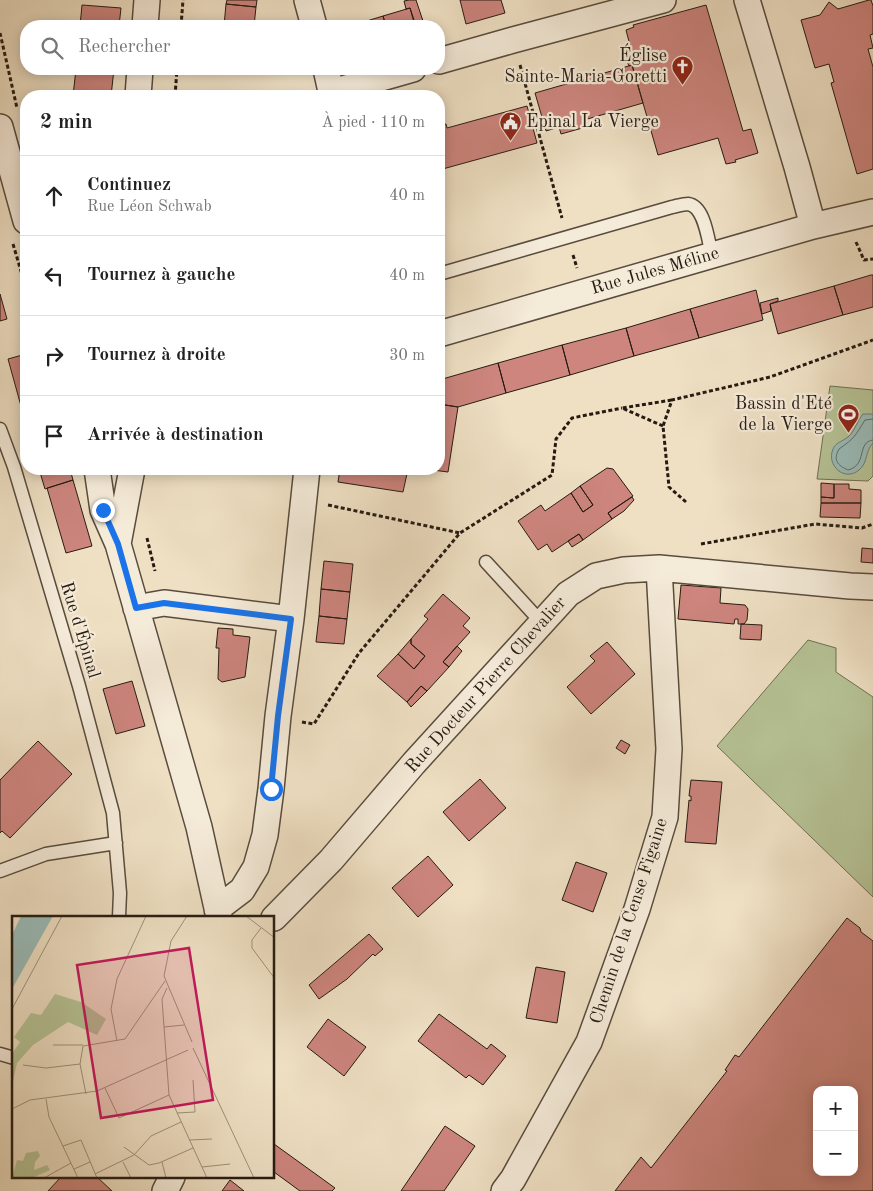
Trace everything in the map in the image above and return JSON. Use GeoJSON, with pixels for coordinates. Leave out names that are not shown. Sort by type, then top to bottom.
{"type":"FeatureCollection","features":[{"type":"Feature","properties":{"kind":"street"},"geometry":{"type":"LineString","coordinates":[[145,20],[147,0]]}},
{"type":"Feature","properties":{"kind":"street"},"geometry":{"type":"LineString","coordinates":[[307,0],[312,20]]}},
{"type":"Feature","properties":{"kind":"street"},"geometry":{"type":"LineString","coordinates":[[445,59],[663,0]]}},
{"type":"Feature","properties":{"kind":"street"},"geometry":{"type":"LineString","coordinates":[[747,0],[797,167],[812,226]]}},
{"type":"Feature","properties":{"kind":"street"},"geometry":{"type":"LineString","coordinates":[[138,90],[140,75]]}},
{"type":"Feature","properties":{"kind":"street"},"geometry":{"type":"LineString","coordinates":[[327,75],[331,90]]}},
{"type":"Feature","properties":{"kind":"street"},"geometry":{"type":"LineString","coordinates":[[345,90],[394,75]]}},
{"type":"Feature","properties":{"kind":"street"},"geometry":{"type":"LineString","coordinates":[[0,128],[4,155],[20,203]]}},
{"type":"Feature","properties":{"kind":"street","name":"Rue Jules Méline"},"geometry":{"type":"LineString","coordinates":[[445,332],[812,226],[873,212]]}},
{"type":"Feature","properties":{"kind":"street"},"geometry":{"type":"LineString","coordinates":[[97,475],[103,510],[118,544],[199,827],[218,913]]}},
{"type":"Feature","properties":{"kind":"street"},"geometry":{"type":"LineString","coordinates":[[118,544],[130,475]]}},
{"type":"Feature","properties":{"kind":"street"},"geometry":{"type":"LineString","coordinates":[[218,913],[242,890],[256,867],[265,835],[306,475]]}},
{"type":"Feature","properties":{"kind":"street","name":"Rue Docteur Pierre Chevalier"},"geometry":{"type":"LineString","coordinates":[[275,917],[331,860],[414,763],[568,594],[596,576],[624,570],[671,569],[873,587]]}},
{"type":"Feature","properties":{"kind":"street","name":"Chemin de la Cense Figaine"},"geometry":{"type":"LineString","coordinates":[[504,1191],[513,1179],[589,1042],[637,909],[666,817],[669,749],[671,569]]}},
{"type":"Feature","properties":{"kind":"street"},"geometry":{"type":"LineString","coordinates":[[136,608],[164,603],[291,619]]}},
{"type":"Feature","properties":{"kind":"street"},"geometry":{"type":"LineString","coordinates":[[165,1191],[172,1178]]}},
{"type":"Feature","properties":{"kind":"lane"},"geometry":{"type":"LineString","coordinates":[[445,272],[688,204],[696,207],[701,214],[712,255]]}},
{"type":"Feature","properties":{"kind":"lane","name":"Rue d'Épinal"},"geometry":{"type":"LineString","coordinates":[[0,429],[2,443],[14,467],[82,695],[113,812],[120,893],[119,916]]}},
{"type":"Feature","properties":{"kind":"lane"},"geometry":{"type":"LineString","coordinates":[[486,562],[542,623]]}},
{"type":"Feature","properties":{"kind":"lane"},"geometry":{"type":"LineString","coordinates":[[0,871],[46,854],[116,843]]}},
{"type":"Feature","properties":{"kind":"path"},"geometry":{"type":"LineString","coordinates":[[181,20],[183,0]]}},
{"type":"Feature","properties":{"kind":"path"},"geometry":{"type":"LineString","coordinates":[[0,33],[18,110]]}},
{"type":"Feature","properties":{"kind":"path"},"geometry":{"type":"LineString","coordinates":[[513,40],[583,292]]}},
{"type":"Feature","properties":{"kind":"path"},"geometry":{"type":"LineString","coordinates":[[175,90],[177,75]]}},
{"type":"Feature","properties":{"kind":"path"},"geometry":{"type":"LineString","coordinates":[[278,716],[314,724],[359,653],[460,532],[552,475],[556,439],[572,418],[672,400],[770,377],[873,340]]}},
{"type":"Feature","properties":{"kind":"path"},"geometry":{"type":"LineString","coordinates":[[672,400],[664,426],[669,487],[686,502]]}},
{"type":"Feature","properties":{"kind":"path"},"geometry":{"type":"LineString","coordinates":[[622,408],[664,426]]}},
{"type":"Feature","properties":{"kind":"path"},"geometry":{"type":"LineString","coordinates":[[303,500],[460,532]]}},
{"type":"Feature","properties":{"kind":"path"},"geometry":{"type":"LineString","coordinates":[[671,569],[688,546],[815,524],[862,528],[873,524]]}},
{"type":"Feature","properties":{"kind":"path"},"geometry":{"type":"LineString","coordinates":[[147,537],[164,603]]}},
{"type":"Feature","properties":{"kind":"green space","name":"Bassin d'Eté de la Vierge"},"geometry":{"type":"Polygon","coordinates":[[[830,386],[873,390],[873,476],[868,481],[817,479],[830,386]]]}},
{"type":"Feature","properties":{"kind":"green space"},"geometry":{"type":"Polygon","coordinates":[[[808,640],[836,648],[836,672],[873,697],[873,897],[717,746],[808,640]]]}},
{"type":"Feature","properties":{"kind":"water"},"geometry":{"type":"Polygon","coordinates":[[[863,414],[873,415],[873,443],[859,470],[854,473],[843,473],[834,466],[832,461],[833,449],[850,435],[863,414]]]}},
{"type":"Feature","properties":{"kind":"building"},"geometry":{"type":"Polygon","coordinates":[[[227,0],[257,0],[256,7],[226,4],[227,0]]]}},
{"type":"Feature","properties":{"kind":"building"},"geometry":{"type":"Polygon","coordinates":[[[416,0],[423,20],[414,20],[410,8],[406,9],[404,1],[416,0]]]}},
{"type":"Feature","properties":{"kind":"building"},"geometry":{"type":"Polygon","coordinates":[[[460,0],[501,0],[505,13],[466,24],[460,0]]]}},
{"type":"Feature","properties":{"kind":"building"},"geometry":{"type":"Polygon","coordinates":[[[871,0],[873,6],[873,34],[870,35],[873,48],[868,49],[873,67],[873,169],[857,174],[831,83],[834,82],[829,64],[815,68],[801,20],[820,15],[829,2],[838,9],[871,0]]]}},
{"type":"Feature","properties":{"kind":"building"},"geometry":{"type":"Polygon","coordinates":[[[226,4],[256,7],[255,20],[225,20],[226,4]]]}},
{"type":"Feature","properties":{"kind":"building"},"geometry":{"type":"Polygon","coordinates":[[[82,5],[121,8],[120,20],[81,20],[82,5]]]}},
{"type":"Feature","properties":{"kind":"building","name":"Église Sainte-Maria-Goretti"},"geometry":{"type":"Polygon","coordinates":[[[706,5],[743,131],[751,129],[758,153],[726,164],[718,138],[658,155],[632,65],[629,66],[626,59],[633,57],[626,30],[634,27],[633,25],[706,5]]]}},
{"type":"Feature","properties":{"kind":"building"},"geometry":{"type":"Polygon","coordinates":[[[410,8],[413,20],[384,20],[383,16],[410,8]]]}},
{"type":"Feature","properties":{"kind":"building"},"geometry":{"type":"Polygon","coordinates":[[[383,16],[384,20],[370,20],[383,16]]]}},
{"type":"Feature","properties":{"kind":"building"},"geometry":{"type":"Polygon","coordinates":[[[632,65],[643,103],[584,120],[586,127],[561,134],[559,127],[546,131],[535,93],[632,65]]]}},
{"type":"Feature","properties":{"kind":"building"},"geometry":{"type":"Polygon","coordinates":[[[75,75],[113,75],[112,90],[74,90],[75,75]]]}},
{"type":"Feature","properties":{"kind":"building"},"geometry":{"type":"Polygon","coordinates":[[[527,106],[537,143],[445,168],[445,124],[447,128],[527,106]]]}},
{"type":"Feature","properties":{"kind":"building"},"geometry":{"type":"Polygon","coordinates":[[[873,275],[873,307],[843,315],[834,286],[873,275]]]}},
{"type":"Feature","properties":{"kind":"building"},"geometry":{"type":"Polygon","coordinates":[[[834,286],[843,315],[778,334],[770,304],[834,286]]]}},
{"type":"Feature","properties":{"kind":"building"},"geometry":{"type":"Polygon","coordinates":[[[756,290],[763,320],[699,338],[690,309],[756,290]]]}},
{"type":"Feature","properties":{"kind":"building"},"geometry":{"type":"Polygon","coordinates":[[[0,294],[7,319],[0,321],[0,294]]]}},
{"type":"Feature","properties":{"kind":"building"},"geometry":{"type":"Polygon","coordinates":[[[778,298],[778,301],[770,304],[771,311],[762,314],[760,303],[778,298]]]}},
{"type":"Feature","properties":{"kind":"building"},"geometry":{"type":"Polygon","coordinates":[[[690,309],[699,338],[634,356],[626,328],[690,309]]]}},
{"type":"Feature","properties":{"kind":"building"},"geometry":{"type":"Polygon","coordinates":[[[626,328],[634,356],[570,375],[562,345],[626,328]]]}},
{"type":"Feature","properties":{"kind":"building"},"geometry":{"type":"Polygon","coordinates":[[[562,345],[570,375],[506,393],[498,363],[562,345]]]}},
{"type":"Feature","properties":{"kind":"building"},"geometry":{"type":"Polygon","coordinates":[[[20,356],[20,402],[8,359],[20,356]]]}},
{"type":"Feature","properties":{"kind":"building"},"geometry":{"type":"Polygon","coordinates":[[[498,363],[506,393],[458,407],[445,405],[445,378],[498,363]]]}},
{"type":"Feature","properties":{"kind":"building"},"geometry":{"type":"Polygon","coordinates":[[[445,405],[458,407],[448,472],[445,472],[445,405]]]}},
{"type":"Feature","properties":{"kind":"building"},"geometry":{"type":"Polygon","coordinates":[[[607,468],[613,469],[633,496],[608,513],[612,519],[583,540],[579,534],[552,552],[547,544],[538,550],[518,521],[541,505],[545,511],[571,493],[583,512],[593,505],[580,486],[607,468]]]}},
{"type":"Feature","properties":{"kind":"building"},"geometry":{"type":"Polygon","coordinates":[[[41,475],[72,475],[73,480],[45,489],[41,475]]]}},
{"type":"Feature","properties":{"kind":"building"},"geometry":{"type":"Polygon","coordinates":[[[339,475],[407,475],[403,492],[338,482],[339,475]]]}},
{"type":"Feature","properties":{"kind":"building"},"geometry":{"type":"Polygon","coordinates":[[[73,480],[92,546],[66,553],[47,488],[73,480]]]}},
{"type":"Feature","properties":{"kind":"building"},"geometry":{"type":"Polygon","coordinates":[[[821,483],[834,484],[834,498],[821,497],[821,483]]]}},
{"type":"Feature","properties":{"kind":"building"},"geometry":{"type":"Polygon","coordinates":[[[834,484],[849,484],[849,489],[861,490],[861,503],[821,503],[821,497],[834,498],[834,484]]]}},
{"type":"Feature","properties":{"kind":"building"},"geometry":{"type":"Polygon","coordinates":[[[580,486],[593,505],[583,512],[571,493],[580,486]]]}},
{"type":"Feature","properties":{"kind":"building"},"geometry":{"type":"Polygon","coordinates":[[[632,497],[634,500],[624,511],[612,519],[608,513],[632,497]]]}},
{"type":"Feature","properties":{"kind":"building"},"geometry":{"type":"Polygon","coordinates":[[[821,503],[861,503],[860,518],[820,517],[821,503]]]}},
{"type":"Feature","properties":{"kind":"building"},"geometry":{"type":"Polygon","coordinates":[[[579,534],[583,540],[572,547],[568,541],[579,534]]]}},
{"type":"Feature","properties":{"kind":"building"},"geometry":{"type":"Polygon","coordinates":[[[862,548],[873,549],[873,563],[861,562],[862,548]]]}},
{"type":"Feature","properties":{"kind":"building"},"geometry":{"type":"Polygon","coordinates":[[[324,561],[353,564],[350,592],[321,589],[324,561]]]}},
{"type":"Feature","properties":{"kind":"building"},"geometry":{"type":"Polygon","coordinates":[[[681,585],[721,588],[720,603],[745,605],[748,609],[747,620],[744,624],[738,624],[738,619],[735,619],[734,624],[678,619],[681,585]]]}},
{"type":"Feature","properties":{"kind":"building"},"geometry":{"type":"Polygon","coordinates":[[[321,589],[350,592],[347,619],[319,616],[321,589]]]}},
{"type":"Feature","properties":{"kind":"building"},"geometry":{"type":"Polygon","coordinates":[[[443,594],[470,618],[463,626],[470,632],[443,662],[449,667],[427,691],[421,686],[407,702],[377,676],[398,654],[414,669],[425,656],[411,644],[411,639],[428,619],[424,616],[443,594]]]}},
{"type":"Feature","properties":{"kind":"building"},"geometry":{"type":"Polygon","coordinates":[[[319,616],[347,619],[344,644],[316,642],[319,616]]]}},
{"type":"Feature","properties":{"kind":"building"},"geometry":{"type":"Polygon","coordinates":[[[741,624],[762,625],[761,640],[740,639],[741,624]]]}},
{"type":"Feature","properties":{"kind":"building"},"geometry":{"type":"Polygon","coordinates":[[[218,628],[233,629],[233,635],[250,637],[245,677],[222,682],[218,679],[219,648],[216,648],[218,628]]]}},
{"type":"Feature","properties":{"kind":"building"},"geometry":{"type":"Polygon","coordinates":[[[411,639],[411,644],[425,656],[414,669],[398,654],[411,639]]]}},
{"type":"Feature","properties":{"kind":"building"},"geometry":{"type":"Polygon","coordinates":[[[607,642],[635,674],[591,714],[567,687],[595,661],[590,656],[607,642]]]}},
{"type":"Feature","properties":{"kind":"building"},"geometry":{"type":"Polygon","coordinates":[[[457,646],[462,651],[449,667],[443,662],[457,646]]]}},
{"type":"Feature","properties":{"kind":"building"},"geometry":{"type":"Polygon","coordinates":[[[132,681],[145,726],[116,734],[103,689],[132,681]]]}},
{"type":"Feature","properties":{"kind":"building"},"geometry":{"type":"Polygon","coordinates":[[[421,686],[427,691],[411,707],[407,702],[421,686]]]}},
{"type":"Feature","properties":{"kind":"building"},"geometry":{"type":"Polygon","coordinates":[[[621,740],[630,745],[625,754],[616,748],[621,740]]]}},
{"type":"Feature","properties":{"kind":"building"},"geometry":{"type":"Polygon","coordinates":[[[38,741],[72,774],[10,838],[2,831],[0,833],[0,780],[38,741]]]}},
{"type":"Feature","properties":{"kind":"building"},"geometry":{"type":"Polygon","coordinates":[[[480,779],[506,808],[469,841],[443,812],[480,779]]]}},
{"type":"Feature","properties":{"kind":"building"},"geometry":{"type":"Polygon","coordinates":[[[691,780],[722,782],[716,844],[685,842],[689,800],[691,801],[691,796],[689,796],[691,780]]]}},
{"type":"Feature","properties":{"kind":"building"},"geometry":{"type":"Polygon","coordinates":[[[428,856],[453,885],[418,917],[392,888],[428,856]]]}},
{"type":"Feature","properties":{"kind":"building"},"geometry":{"type":"Polygon","coordinates":[[[576,862],[607,873],[593,912],[562,900],[576,862]]]}},
{"type":"Feature","properties":{"kind":"building"},"geometry":{"type":"Polygon","coordinates":[[[847,918],[860,928],[861,932],[873,941],[873,1191],[615,1191],[641,1157],[651,1168],[727,1071],[725,1070],[735,1055],[739,1057],[847,918]]]}},
{"type":"Feature","properties":{"kind":"building"},"geometry":{"type":"Polygon","coordinates":[[[369,934],[383,949],[375,956],[373,954],[347,979],[319,999],[309,985],[369,934]]]}},
{"type":"Feature","properties":{"kind":"building"},"geometry":{"type":"Polygon","coordinates":[[[536,967],[565,972],[557,1023],[526,1018],[536,967]]]}},
{"type":"Feature","properties":{"kind":"building"},"geometry":{"type":"Polygon","coordinates":[[[439,1014],[487,1049],[491,1044],[506,1056],[483,1085],[469,1075],[466,1078],[418,1041],[439,1014]]]}},
{"type":"Feature","properties":{"kind":"building"},"geometry":{"type":"Polygon","coordinates":[[[328,1019],[366,1047],[344,1076],[307,1047],[328,1019]]]}},
{"type":"Feature","properties":{"kind":"building"},"geometry":{"type":"Polygon","coordinates":[[[445,1126],[475,1146],[444,1191],[401,1191],[445,1126]]]}},
{"type":"Feature","properties":{"kind":"building"},"geometry":{"type":"Polygon","coordinates":[[[275,1145],[335,1188],[332,1191],[300,1191],[275,1173],[275,1145]]]}},
{"type":"Feature","properties":{"kind":"building"},"geometry":{"type":"Polygon","coordinates":[[[60,1178],[98,1178],[112,1191],[48,1191],[60,1178]]]}},
{"type":"Feature","properties":{"kind":"building"},"geometry":{"type":"Polygon","coordinates":[[[230,1180],[244,1191],[222,1191],[230,1180]]]}},
{"type":"Feature","properties":{"kind":"place","name":"Église Sainte-Maria-Goretti"},"geometry":{"type":"Point","coordinates":[683,85]}},
{"type":"Feature","properties":{"kind":"place","name":"Epinal La Vierge"},"geometry":{"type":"Point","coordinates":[510,141]}},
{"type":"Feature","properties":{"kind":"place","name":"Bassin d'Eté de la Vierge"},"geometry":{"type":"Point","coordinates":[848,433]}},
{"type":"Feature","properties":{"kind":"route"},"geometry":{"type":"LineString","coordinates":[[103,510],[118,544],[136,608],[164,603],[291,619],[278,716],[271,789]]}}]}
